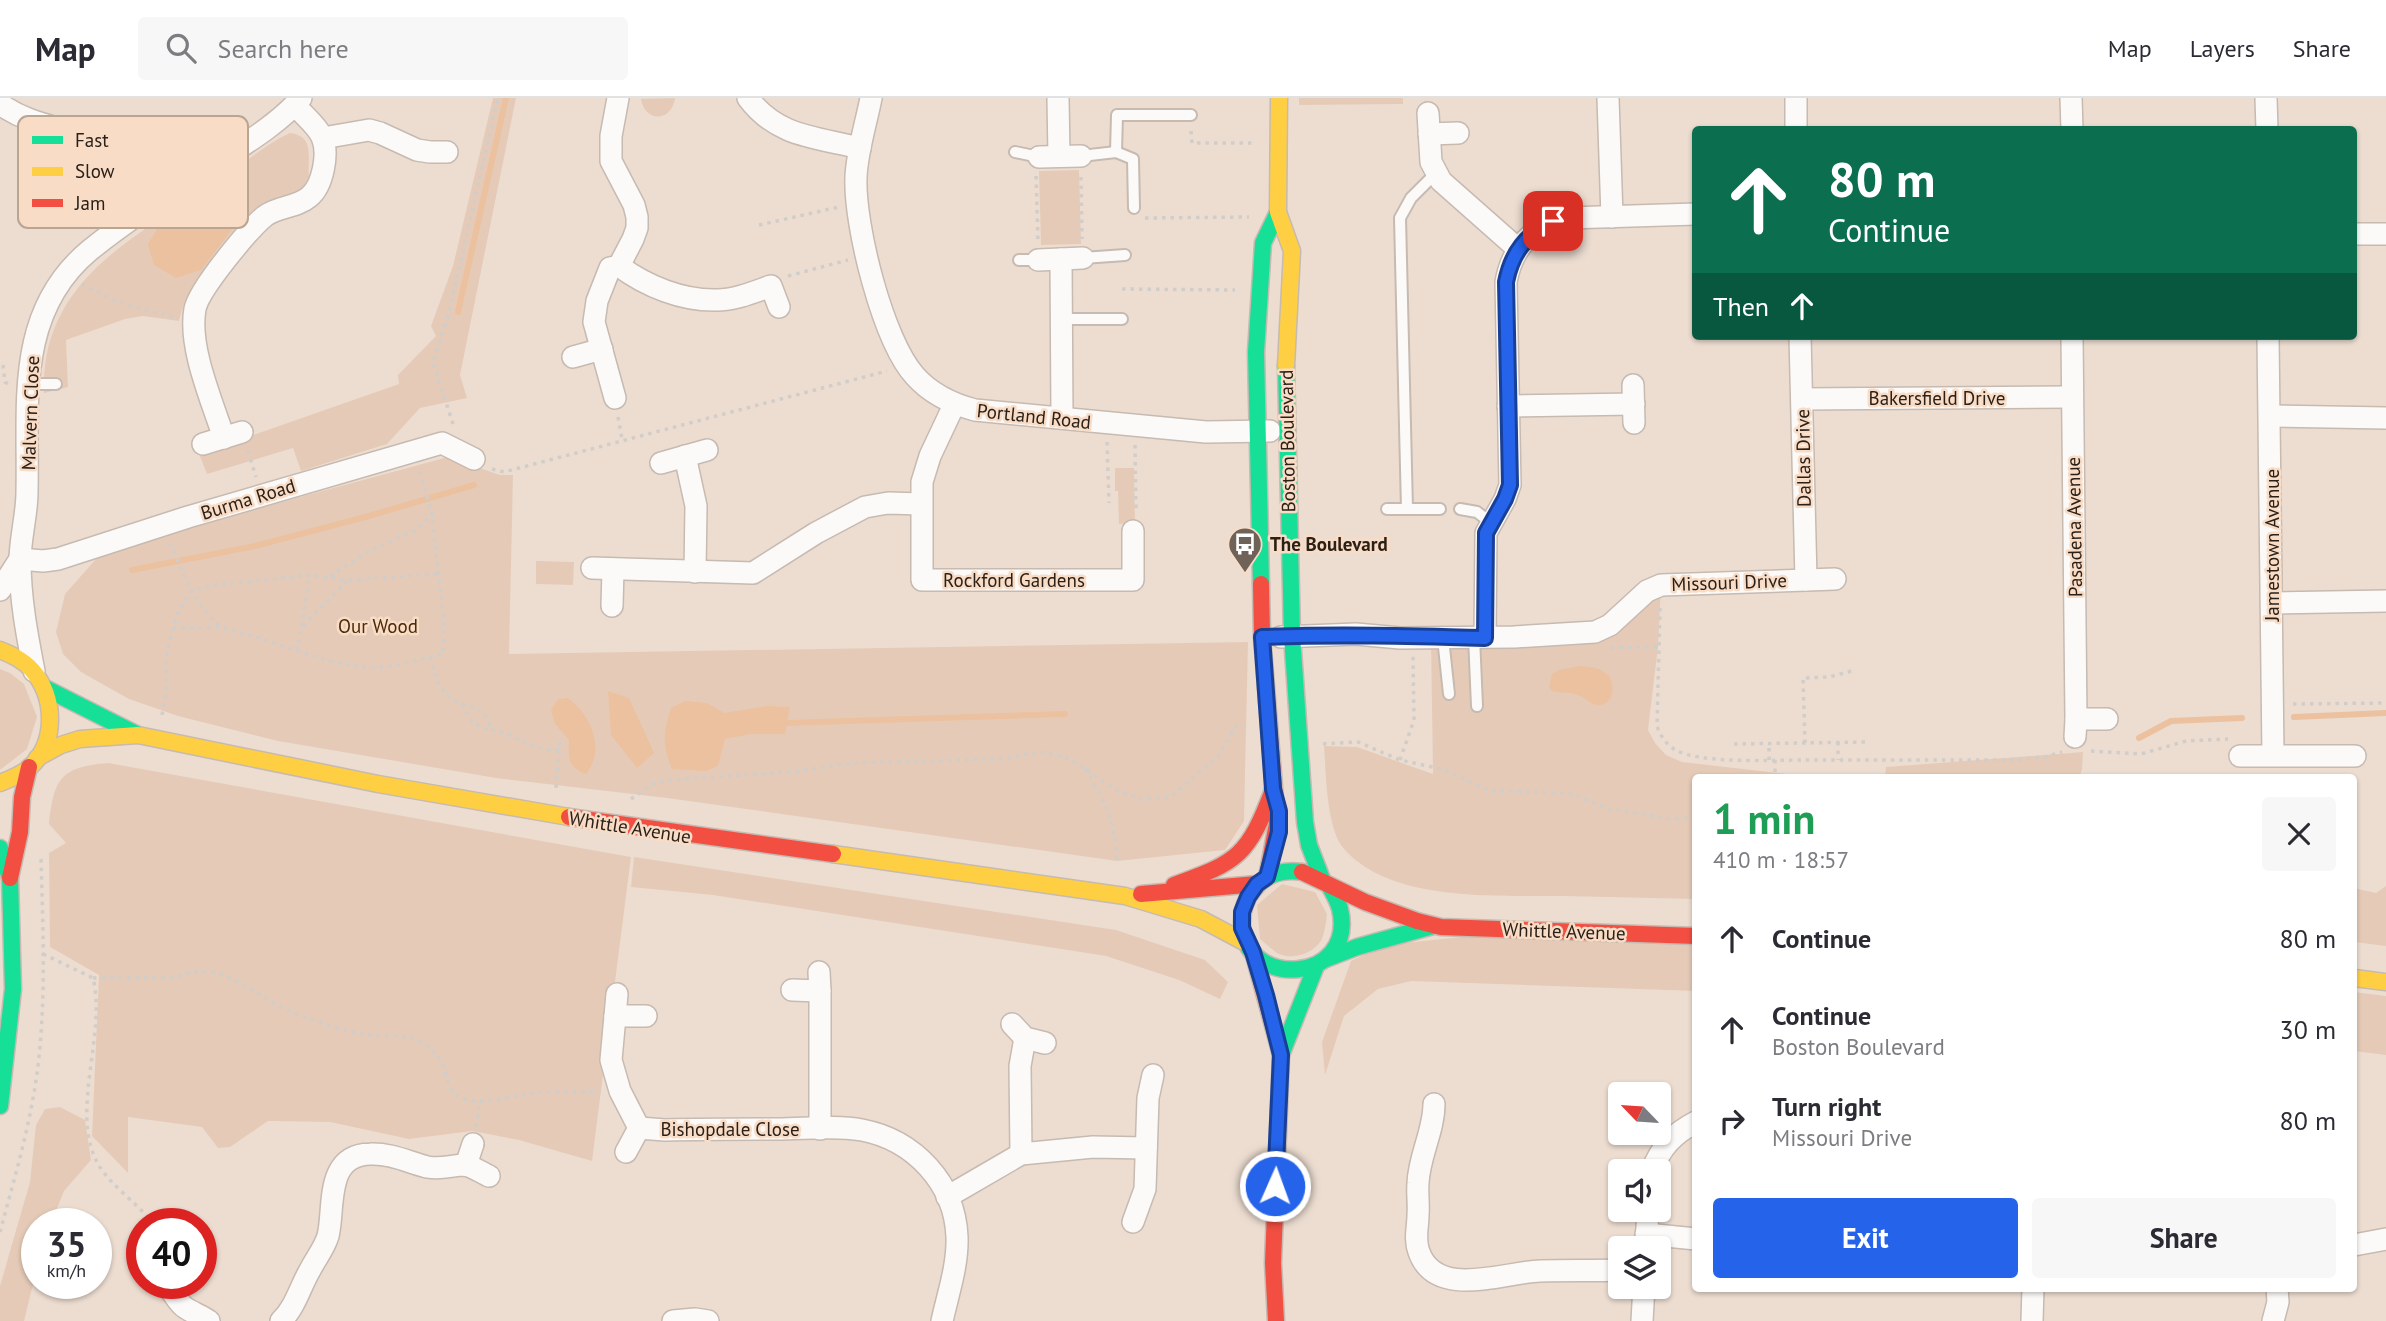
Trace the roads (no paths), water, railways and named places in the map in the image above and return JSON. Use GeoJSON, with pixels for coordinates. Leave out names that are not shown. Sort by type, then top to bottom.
{"type":"FeatureCollection","features":[{"type":"Feature","properties":{"kind":"street"},"geometry":{"type":"LineString","coordinates":[[615,398],[594,322],[594,312],[610,268],[619,266],[637,228],[634,205],[611,161],[611,136],[618,98]]}},
{"type":"Feature","properties":{"kind":"street"},"geometry":{"type":"LineString","coordinates":[[748,98],[763,116],[783,129],[860,148]]}},
{"type":"Feature","properties":{"kind":"street","name":"Portland Road"},"geometry":{"type":"LineString","coordinates":[[871,98],[856,176],[856,201],[866,251],[886,327],[915,376],[934,393],[954,405],[975,410],[1206,432],[1286,429]]}},
{"type":"Feature","properties":{"kind":"street"},"geometry":{"type":"LineString","coordinates":[[1058,98],[1045,157],[1081,156]]}},
{"type":"Feature","properties":{"kind":"street","name":"Boston Boulevard"},"geometry":{"type":"LineString","coordinates":[[1279,98],[1278,212],[1292,251],[1286,354],[1292,636],[1306,822],[1312,854],[1326,882]]}},
{"type":"Feature","properties":{"kind":"street"},"geometry":{"type":"LineString","coordinates":[[1608,98],[1612,217]]}},
{"type":"Feature","properties":{"kind":"street"},"geometry":{"type":"LineString","coordinates":[[1796,98],[1796,126]]}},
{"type":"Feature","properties":{"kind":"street"},"geometry":{"type":"LineString","coordinates":[[2071,98],[2072,126]]}},
{"type":"Feature","properties":{"kind":"street"},"geometry":{"type":"LineString","coordinates":[[2266,98],[2267,126]]}},
{"type":"Feature","properties":{"kind":"street"},"geometry":{"type":"LineString","coordinates":[[202,444],[233,435],[198,354],[193,321],[196,305],[203,290],[258,223],[275,210],[299,203],[316,190],[324,162],[323,138],[298,102]]}},
{"type":"Feature","properties":{"kind":"street","name":"Malvern Close"},"geometry":{"type":"LineString","coordinates":[[248,143],[298,102]]}},
{"type":"Feature","properties":{"kind":"street"},"geometry":{"type":"LineString","coordinates":[[0,104],[18,116]]}},
{"type":"Feature","properties":{"kind":"street"},"geometry":{"type":"LineString","coordinates":[[1458,133],[1429,123],[1431,162],[1436,173],[1451,191],[1518,249]]}},
{"type":"Feature","properties":{"kind":"street"},"geometry":{"type":"LineString","coordinates":[[323,138],[369,130],[417,150],[447,152]]}},
{"type":"Feature","properties":{"kind":"street","name":"Boston Boulevard"},"geometry":{"type":"LineString","coordinates":[[1262,880],[1279,832],[1279,811],[1273,789],[1262,637],[1256,352],[1264,243],[1278,212]]}},
{"type":"Feature","properties":{"kind":"street"},"geometry":{"type":"LineString","coordinates":[[1479,637],[1484,545],[1490,522],[1505,499],[1510,485],[1506,282],[1510,263],[1528,237],[1553,221],[1568,218],[1692,214]]}},
{"type":"Feature","properties":{"kind":"street","name":"Malvern Close"},"geometry":{"type":"LineString","coordinates":[[40,680],[24,621],[20,559],[27,502],[27,384],[32,348],[39,323],[66,275],[87,253],[122,228]]}},
{"type":"Feature","properties":{"kind":"street"},"geometry":{"type":"LineString","coordinates":[[2357,234],[2386,234]]}},
{"type":"Feature","properties":{"kind":"street"},"geometry":{"type":"LineString","coordinates":[[1029,260],[1083,258]]}},
{"type":"Feature","properties":{"kind":"street"},"geometry":{"type":"LineString","coordinates":[[1061,259],[1062,418]]}},
{"type":"Feature","properties":{"kind":"street"},"geometry":{"type":"LineString","coordinates":[[619,266],[653,287],[709,300],[731,298],[771,286],[779,307]]}},
{"type":"Feature","properties":{"kind":"street","name":"Dallas Drive"},"geometry":{"type":"LineString","coordinates":[[1800,340],[1806,580]]}},
{"type":"Feature","properties":{"kind":"street","name":"Pasadena Avenue"},"geometry":{"type":"LineString","coordinates":[[2072,340],[2075,736],[2107,719]]}},
{"type":"Feature","properties":{"kind":"street","name":"Jamestown Avenue"},"geometry":{"type":"LineString","coordinates":[[2268,340],[2273,755]]}},
{"type":"Feature","properties":{"kind":"street"},"geometry":{"type":"LineString","coordinates":[[573,357],[602,349]]}},
{"type":"Feature","properties":{"kind":"street","name":"Bakersfield Drive"},"geometry":{"type":"LineString","coordinates":[[1802,399],[2072,397]]}},
{"type":"Feature","properties":{"kind":"street"},"geometry":{"type":"LineString","coordinates":[[1508,406],[1634,404]]}},
{"type":"Feature","properties":{"kind":"street","name":"Rockford Gardens"},"geometry":{"type":"LineString","coordinates":[[954,405],[925,469],[921,504],[922,580],[1133,580],[1133,531]]}},
{"type":"Feature","properties":{"kind":"street"},"geometry":{"type":"LineString","coordinates":[[2271,416],[2386,418]]}},
{"type":"Feature","properties":{"kind":"street","name":"Burma Road"},"geometry":{"type":"LineString","coordinates":[[20,559],[58,559],[261,495],[442,443],[474,459]]}},
{"type":"Feature","properties":{"kind":"street"},"geometry":{"type":"LineString","coordinates":[[662,463],[707,450]]}},
{"type":"Feature","properties":{"kind":"street"},"geometry":{"type":"LineString","coordinates":[[685,456],[696,506],[695,572]]}},
{"type":"Feature","properties":{"kind":"street"},"geometry":{"type":"LineString","coordinates":[[612,606],[602,569],[753,573],[827,526],[865,507],[888,503],[921,504]]}},
{"type":"Feature","properties":{"kind":"street","name":"Malvern Close"},"geometry":{"type":"LineString","coordinates":[[0,590],[20,559]]}},
{"type":"Feature","properties":{"kind":"street","name":"Missouri Drive"},"geometry":{"type":"LineString","coordinates":[[1262,637],[1356,634],[1443,638],[1595,632],[1610,625],[1647,591],[1661,585],[1835,579]]}},
{"type":"Feature","properties":{"kind":"street"},"geometry":{"type":"LineString","coordinates":[[2273,603],[2386,601]]}},
{"type":"Feature","properties":{"kind":"street","name":"Whittle Avenue"},"geometry":{"type":"LineString","coordinates":[[0,650],[20,659],[40,680],[138,735]]}},
{"type":"Feature","properties":{"kind":"street"},"geometry":{"type":"LineString","coordinates":[[0,1106],[13,989],[10,878],[20,832],[22,797],[33,763],[50,729],[51,708],[40,680]]}},
{"type":"Feature","properties":{"kind":"street","name":"Whittle Avenue"},"geometry":{"type":"LineString","coordinates":[[0,783],[13,778],[61,745],[80,739],[138,735],[521,810],[1125,896],[1201,919],[1250,948]]}},
{"type":"Feature","properties":{"kind":"street"},"geometry":{"type":"LineString","coordinates":[[2238,747],[2273,755],[2355,756]]}},
{"type":"Feature","properties":{"kind":"street"},"geometry":{"type":"LineString","coordinates":[[1153,893],[1218,869],[1234,858],[1258,826],[1273,789]]}},
{"type":"Feature","properties":{"kind":"street"},"geometry":{"type":"LineString","coordinates":[[0,848],[10,878]]}},
{"type":"Feature","properties":{"kind":"street"},"geometry":{"type":"LineString","coordinates":[[1276,1321],[1273,1263],[1281,1055],[1242,928],[1242,912],[1248,897],[1262,880],[1280,871],[1295,870],[1310,872],[1326,882],[1339,899],[1343,914],[1342,931],[1337,946],[1321,962],[1281,1055]]}},
{"type":"Feature","properties":{"kind":"street","name":"Whittle Avenue"},"geometry":{"type":"LineString","coordinates":[[1125,896],[1262,880]]}},
{"type":"Feature","properties":{"kind":"street","name":"Whittle Avenue"},"geometry":{"type":"LineString","coordinates":[[1326,882],[1376,906],[1433,926],[1692,936]]}},
{"type":"Feature","properties":{"kind":"street","name":"Whittle Avenue"},"geometry":{"type":"LineString","coordinates":[[1321,962],[1357,947],[1433,926]]}},
{"type":"Feature","properties":{"kind":"street"},"geometry":{"type":"LineString","coordinates":[[1250,948],[1266,964],[1282,970],[1300,971],[1321,962]]}},
{"type":"Feature","properties":{"kind":"street"},"geometry":{"type":"LineString","coordinates":[[2357,978],[2386,982]]}},
{"type":"Feature","properties":{"kind":"street","name":"Bishopdale Close"},"geometry":{"type":"LineString","coordinates":[[792,990],[819,981],[820,1129]]}},
{"type":"Feature","properties":{"kind":"street","name":"Bishopdale Close"},"geometry":{"type":"LineString","coordinates":[[617,994],[611,1060],[621,1091],[639,1128]]}},
{"type":"Feature","properties":{"kind":"street"},"geometry":{"type":"LineString","coordinates":[[615,1016],[646,1016]]}},
{"type":"Feature","properties":{"kind":"street"},"geometry":{"type":"LineString","coordinates":[[1021,1154],[1020,1066],[1027,1035]]}},
{"type":"Feature","properties":{"kind":"street"},"geometry":{"type":"LineString","coordinates":[[1133,1222],[1145,1189],[1147,1098],[1155,1073]]}},
{"type":"Feature","properties":{"kind":"street"},"geometry":{"type":"LineString","coordinates":[[1432,1100],[1434,1118],[1418,1181],[1416,1240],[1419,1254],[1428,1265],[1440,1274],[1456,1280],[1477,1281],[1537,1271],[1608,1270]]}},
{"type":"Feature","properties":{"kind":"street"},"geometry":{"type":"LineString","coordinates":[[1656,1159],[1669,1140],[1692,1125]]}},
{"type":"Feature","properties":{"kind":"street","name":"Bishopdale Close"},"geometry":{"type":"LineString","coordinates":[[639,1128],[860,1130],[912,1151],[928,1165],[947,1197],[955,1224],[956,1254],[942,1321]]}},
{"type":"Feature","properties":{"kind":"street","name":"Bishopdale Close"},"geometry":{"type":"LineString","coordinates":[[626,1152],[639,1128]]}},
{"type":"Feature","properties":{"kind":"street"},"geometry":{"type":"LineString","coordinates":[[466,1165],[472,1144]]}},
{"type":"Feature","properties":{"kind":"street"},"geometry":{"type":"LineString","coordinates":[[947,1197],[1021,1154],[1093,1147],[1146,1148]]}},
{"type":"Feature","properties":{"kind":"street"},"geometry":{"type":"LineString","coordinates":[[281,1321],[299,1295],[323,1248],[328,1234],[335,1179],[342,1167],[354,1158],[368,1154],[394,1157],[442,1169],[466,1165],[489,1176]]}},
{"type":"Feature","properties":{"kind":"street"},"geometry":{"type":"LineString","coordinates":[[1671,1240],[1692,1239]]}},
{"type":"Feature","properties":{"kind":"street"},"geometry":{"type":"LineString","coordinates":[[2357,1244],[2386,1239]]}},
{"type":"Feature","properties":{"kind":"street"},"geometry":{"type":"LineString","coordinates":[[2032,1321],[2033,1292]]}},
{"type":"Feature","properties":{"kind":"street"},"geometry":{"type":"LineString","coordinates":[[2273,1321],[2278,1302],[2277,1292]]}},
{"type":"Feature","properties":{"kind":"street"},"geometry":{"type":"LineString","coordinates":[[179,1299],[183,1306],[209,1321]]}},
{"type":"Feature","properties":{"kind":"street"},"geometry":{"type":"LineString","coordinates":[[1642,1321],[1643,1299]]}},
{"type":"Feature","properties":{"kind":"street"},"geometry":{"type":"LineString","coordinates":[[673,1321],[708,1321]]}},
{"type":"Feature","properties":{"kind":"lane"},"geometry":{"type":"LineString","coordinates":[[1116,152],[1117,115],[1191,115]]}},
{"type":"Feature","properties":{"kind":"lane"},"geometry":{"type":"LineString","coordinates":[[1015,152],[1045,157]]}},
{"type":"Feature","properties":{"kind":"lane"},"geometry":{"type":"LineString","coordinates":[[1081,156],[1116,152],[1133,159],[1134,208]]}},
{"type":"Feature","properties":{"kind":"lane"},"geometry":{"type":"LineString","coordinates":[[1407,509],[1400,218],[1411,198],[1436,173]]}},
{"type":"Feature","properties":{"kind":"lane"},"geometry":{"type":"LineString","coordinates":[[1083,258],[1125,255]]}},
{"type":"Feature","properties":{"kind":"lane"},"geometry":{"type":"LineString","coordinates":[[1063,319],[1122,318]]}},
{"type":"Feature","properties":{"kind":"lane"},"geometry":{"type":"LineString","coordinates":[[27,384],[56,384]]}},
{"type":"Feature","properties":{"kind":"lane"},"geometry":{"type":"LineString","coordinates":[[1387,509],[1440,509]]}},
{"type":"Feature","properties":{"kind":"lane"},"geometry":{"type":"LineString","coordinates":[[1460,509],[1477,512],[1490,522]]}},
{"type":"Feature","properties":{"kind":"lane"},"geometry":{"type":"LineString","coordinates":[[1477,706],[1479,637]]}},
{"type":"Feature","properties":{"kind":"lane"},"geometry":{"type":"LineString","coordinates":[[1443,638],[1449,694]]}},
{"type":"Feature","properties":{"kind":"waterway"},"geometry":{"type":"LineString","coordinates":[[458,312],[506,98]]}},
{"type":"Feature","properties":{"kind":"waterway"},"geometry":{"type":"LineString","coordinates":[[132,570],[255,546],[474,485]]}},
{"type":"Feature","properties":{"kind":"waterway"},"geometry":{"type":"LineString","coordinates":[[2294,717],[2386,713]]}},
{"type":"Feature","properties":{"kind":"waterway"},"geometry":{"type":"LineString","coordinates":[[787,723],[1065,714]]}},
{"type":"Feature","properties":{"kind":"waterway"},"geometry":{"type":"LineString","coordinates":[[2139,738],[2171,721],[2242,718]]}},
{"type":"Feature","properties":{"kind":"place","name":"The Boulevard"},"geometry":{"type":"Point","coordinates":[1245,574]}},
{"type":"Feature","properties":{"kind":"park label","name":"Our Wood"},"geometry":{"type":"Point","coordinates":[378,626]}}]}
